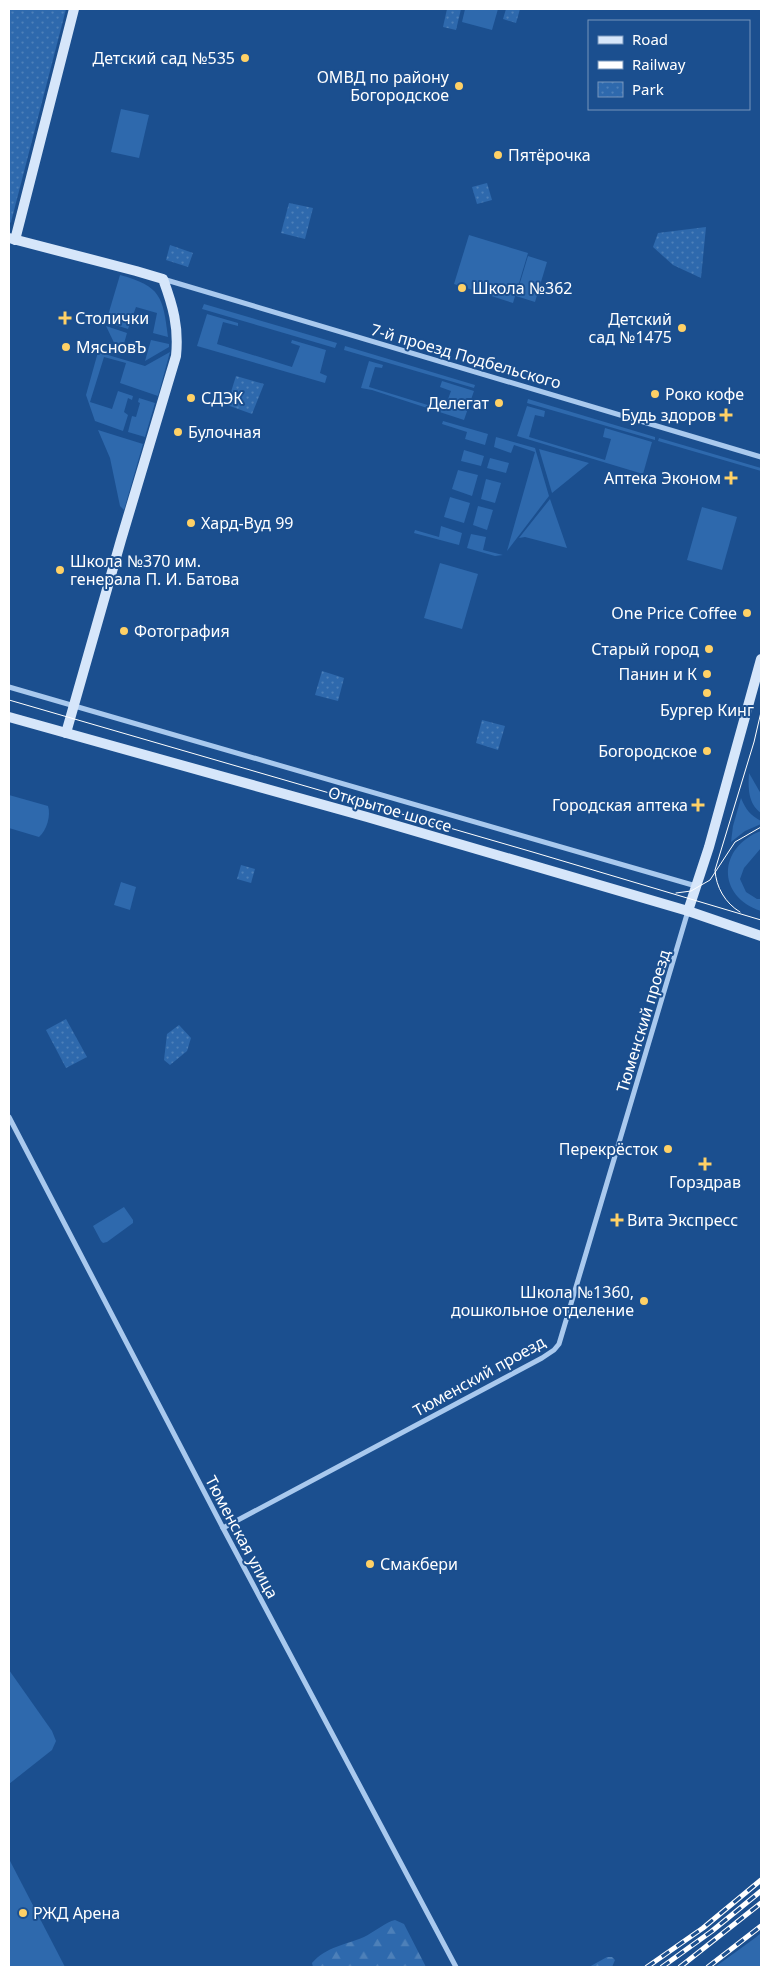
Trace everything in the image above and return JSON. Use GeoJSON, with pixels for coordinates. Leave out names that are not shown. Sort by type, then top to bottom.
{"type":"FeatureCollection","features":[{"type":"Feature","properties":{"kind":"street"},"geometry":{"type":"LineString","coordinates":[[66,733],[176,356],[177,344],[175,311],[163,279],[12,239],[74,9]]}},
{"type":"Feature","properties":{"kind":"street","name":"7-й проезд Подбельского"},"geometry":{"type":"LineString","coordinates":[[163,279],[761,457]]}},
{"type":"Feature","properties":{"kind":"street"},"geometry":{"type":"LineString","coordinates":[[688,911],[710,847],[761,659]]}},
{"type":"Feature","properties":{"kind":"street"},"geometry":{"type":"LineString","coordinates":[[9,687],[696,886]]}},
{"type":"Feature","properties":{"kind":"street","name":"Открытое шоссе"},"geometry":{"type":"LineString","coordinates":[[9,717],[366,817],[688,911],[761,936]]}},
{"type":"Feature","properties":{"kind":"street","name":"Тюменский проезд"},"geometry":{"type":"LineString","coordinates":[[223,1528],[542,1358],[559,1344],[688,911]]}},
{"type":"Feature","properties":{"kind":"street","name":"Тюменская улица"},"geometry":{"type":"LineString","coordinates":[[9,1117],[223,1528],[456,1967]]}},
{"type":"Feature","properties":{"kind":"green space"},"geometry":{"type":"Polygon","coordinates":[[[10,9],[66,9],[9,224],[10,9]]]}},
{"type":"Feature","properties":{"kind":"green space"},"geometry":{"type":"Polygon","coordinates":[[[447,9],[461,9],[456,30],[443,27],[447,9]]]}},
{"type":"Feature","properties":{"kind":"green space"},"geometry":{"type":"Polygon","coordinates":[[[465,9],[498,9],[492,30],[462,22],[465,9]]]}},
{"type":"Feature","properties":{"kind":"green space"},"geometry":{"type":"Polygon","coordinates":[[[506,9],[520,9],[516,23],[503,19],[506,9]]]}},
{"type":"Feature","properties":{"kind":"green space"},"geometry":{"type":"Polygon","coordinates":[[[121,109],[149,115],[139,158],[111,152],[121,109]]]}},
{"type":"Feature","properties":{"kind":"green space"},"geometry":{"type":"Polygon","coordinates":[[[487,183],[492,200],[477,204],[472,187],[487,183]]]}},
{"type":"Feature","properties":{"kind":"green space"},"geometry":{"type":"Polygon","coordinates":[[[289,203],[313,208],[305,239],[281,233],[289,203]]]}},
{"type":"Feature","properties":{"kind":"green space"},"geometry":{"type":"Polygon","coordinates":[[[706,227],[701,278],[673,265],[653,247],[658,233],[706,227]]]}},
{"type":"Feature","properties":{"kind":"green space"},"geometry":{"type":"Polygon","coordinates":[[[469,235],[528,253],[513,303],[454,284],[469,235]]]}},
{"type":"Feature","properties":{"kind":"green space"},"geometry":{"type":"Polygon","coordinates":[[[170,245],[193,253],[188,267],[166,260],[170,245]]]}},
{"type":"Feature","properties":{"kind":"green space"},"geometry":{"type":"Polygon","coordinates":[[[528,256],[547,262],[535,302],[516,296],[528,256]]]}},
{"type":"Feature","properties":{"kind":"green space"},"geometry":{"type":"Polygon","coordinates":[[[120,275],[144,284],[158,295],[164,312],[168,337],[153,333],[157,313],[136,307],[128,329],[106,322],[120,275]]]}},
{"type":"Feature","properties":{"kind":"green space"},"geometry":{"type":"Polygon","coordinates":[[[204,304],[337,343],[335,348],[202,309],[204,304]]]}},
{"type":"Feature","properties":{"kind":"green space"},"geometry":{"type":"Polygon","coordinates":[[[207,314],[238,323],[238,326],[223,322],[217,344],[292,367],[300,346],[291,343],[292,340],[326,350],[320,373],[327,376],[325,383],[197,346],[207,314]]]}},
{"type":"Feature","properties":{"kind":"green space"},"geometry":{"type":"Polygon","coordinates":[[[106,326],[127,333],[121,354],[119,353],[106,326]]]}},
{"type":"Feature","properties":{"kind":"green space"},"geometry":{"type":"Polygon","coordinates":[[[151,340],[169,344],[169,347],[145,361],[151,340]]]}},
{"type":"Feature","properties":{"kind":"green space"},"geometry":{"type":"Polygon","coordinates":[[[345,346],[475,385],[474,388],[344,350],[345,346]]]}},
{"type":"Feature","properties":{"kind":"green space"},"geometry":{"type":"Polygon","coordinates":[[[98,352],[145,366],[170,352],[158,396],[120,383],[126,363],[104,357],[90,402],[112,409],[118,391],[133,396],[132,400],[128,398],[124,412],[128,415],[123,431],[95,421],[86,395],[98,352]]]}},
{"type":"Feature","properties":{"kind":"green space"},"geometry":{"type":"Polygon","coordinates":[[[369,361],[383,365],[382,368],[375,367],[369,387],[444,410],[451,391],[440,387],[442,381],[474,391],[464,420],[361,388],[369,361]]]}},
{"type":"Feature","properties":{"kind":"green space"},"geometry":{"type":"Polygon","coordinates":[[[236,376],[264,384],[252,414],[227,405],[236,376]]]}},
{"type":"Feature","properties":{"kind":"green space"},"geometry":{"type":"Polygon","coordinates":[[[139,398],[155,403],[145,437],[128,432],[132,416],[136,417],[140,403],[138,402],[139,398]]]}},
{"type":"Feature","properties":{"kind":"green space"},"geometry":{"type":"Polygon","coordinates":[[[528,399],[655,437],[655,440],[527,403],[528,399]]]}},
{"type":"Feature","properties":{"kind":"green space"},"geometry":{"type":"Polygon","coordinates":[[[527,406],[545,411],[544,417],[535,415],[529,437],[605,460],[611,439],[603,437],[605,428],[652,442],[643,474],[517,436],[527,406]]]}},
{"type":"Feature","properties":{"kind":"green space"},"geometry":{"type":"Polygon","coordinates":[[[443,421],[488,434],[485,445],[465,439],[467,432],[442,424],[443,421]]]}},
{"type":"Feature","properties":{"kind":"green space"},"geometry":{"type":"Polygon","coordinates":[[[98,430],[143,444],[124,510],[120,506],[110,458],[98,430]]]}},
{"type":"Feature","properties":{"kind":"green space"},"geometry":{"type":"Polygon","coordinates":[[[496,437],[535,448],[549,496],[507,551],[535,452],[514,445],[511,453],[494,447],[496,437]]]}},
{"type":"Feature","properties":{"kind":"green space"},"geometry":{"type":"Polygon","coordinates":[[[659,438],[761,468],[761,471],[658,441],[659,438]]]}},
{"type":"Feature","properties":{"kind":"green space"},"geometry":{"type":"Polygon","coordinates":[[[539,449],[589,463],[552,493],[539,449]]]}},
{"type":"Feature","properties":{"kind":"green space"},"geometry":{"type":"Polygon","coordinates":[[[464,450],[484,456],[481,466],[461,461],[464,450]]]}},
{"type":"Feature","properties":{"kind":"green space"},"geometry":{"type":"Polygon","coordinates":[[[490,458],[509,463],[506,473],[487,468],[490,458]]]}},
{"type":"Feature","properties":{"kind":"green space"},"geometry":{"type":"Polygon","coordinates":[[[458,470],[478,475],[472,496],[452,489],[458,470]]]}},
{"type":"Feature","properties":{"kind":"green space"},"geometry":{"type":"Polygon","coordinates":[[[486,479],[501,483],[495,503],[481,499],[486,479]]]}},
{"type":"Feature","properties":{"kind":"green space"},"geometry":{"type":"Polygon","coordinates":[[[450,497],[470,503],[464,523],[444,517],[450,497]]]}},
{"type":"Feature","properties":{"kind":"green space"},"geometry":{"type":"Polygon","coordinates":[[[550,499],[567,548],[525,537],[519,538],[550,499]]]}},
{"type":"Feature","properties":{"kind":"green space"},"geometry":{"type":"Polygon","coordinates":[[[478,506],[493,510],[487,530],[473,525],[478,506]]]}},
{"type":"Feature","properties":{"kind":"green space"},"geometry":{"type":"Polygon","coordinates":[[[702,507],[737,517],[722,570],[687,560],[702,507]]]}},
{"type":"Feature","properties":{"kind":"green space"},"geometry":{"type":"Polygon","coordinates":[[[441,526],[462,533],[459,545],[414,533],[415,530],[439,537],[441,526]]]}},
{"type":"Feature","properties":{"kind":"green space"},"geometry":{"type":"Polygon","coordinates":[[[471,534],[486,537],[483,550],[503,555],[495,556],[467,548],[471,534]]]}},
{"type":"Feature","properties":{"kind":"green space"},"geometry":{"type":"Polygon","coordinates":[[[440,563],[478,574],[462,629],[424,618],[440,563]]]}},
{"type":"Feature","properties":{"kind":"green space"},"geometry":{"type":"Polygon","coordinates":[[[322,671],[344,678],[338,701],[315,695],[322,671]]]}},
{"type":"Feature","properties":{"kind":"green space"},"geometry":{"type":"Polygon","coordinates":[[[482,720],[505,726],[498,750],[476,743],[482,720]]]}},
{"type":"Feature","properties":{"kind":"green space"},"geometry":{"type":"Polygon","coordinates":[[[749,773],[761,794],[761,813],[751,800],[749,773]]]}},
{"type":"Feature","properties":{"kind":"green space"},"geometry":{"type":"Polygon","coordinates":[[[9,795],[48,806],[48,822],[39,837],[9,828],[9,795]]]}},
{"type":"Feature","properties":{"kind":"green space"},"geometry":{"type":"Polygon","coordinates":[[[741,798],[749,812],[761,821],[761,824],[745,831],[731,842],[733,826],[741,798]]]}},
{"type":"Feature","properties":{"kind":"green space"},"geometry":{"type":"Polygon","coordinates":[[[761,831],[761,848],[744,868],[740,879],[746,892],[757,899],[761,899],[761,911],[746,904],[736,894],[730,883],[728,871],[730,859],[737,848],[747,838],[761,831]]]}},
{"type":"Feature","properties":{"kind":"green space"},"geometry":{"type":"Polygon","coordinates":[[[241,865],[255,869],[251,883],[237,879],[241,865]]]}},
{"type":"Feature","properties":{"kind":"green space"},"geometry":{"type":"Polygon","coordinates":[[[121,882],[136,887],[130,910],[114,905],[121,882]]]}},
{"type":"Feature","properties":{"kind":"green space"},"geometry":{"type":"Polygon","coordinates":[[[66,1019],[87,1057],[66,1068],[46,1030],[66,1019]]]}},
{"type":"Feature","properties":{"kind":"green space"},"geometry":{"type":"Polygon","coordinates":[[[179,1025],[191,1038],[187,1051],[170,1065],[164,1060],[167,1034],[179,1025]]]}},
{"type":"Feature","properties":{"kind":"green space"},"geometry":{"type":"Polygon","coordinates":[[[124,1207],[133,1223],[103,1243],[93,1226],[124,1207]]]}},
{"type":"Feature","properties":{"kind":"green space"},"geometry":{"type":"Polygon","coordinates":[[[9,1670],[52,1731],[56,1741],[52,1750],[9,1784],[9,1670]]]}},
{"type":"Feature","properties":{"kind":"green space","name":"РЖД Арена"},"geometry":{"type":"Polygon","coordinates":[[[9,1859],[65,1967],[9,1967],[9,1859]]]}},
{"type":"Feature","properties":{"kind":"green space"},"geometry":{"type":"Polygon","coordinates":[[[395,1920],[404,1924],[426,1967],[313,1967],[312,1963],[323,1953],[364,1937],[395,1920]]]}},
{"type":"Feature","properties":{"kind":"green space"},"geometry":{"type":"Polygon","coordinates":[[[761,1933],[761,1967],[715,1967],[755,1938],[761,1933]]]}},
{"type":"Feature","properties":{"kind":"green space"},"geometry":{"type":"Polygon","coordinates":[[[607,1957],[612,1957],[615,1960],[612,1967],[589,1967],[607,1957]]]}},
{"type":"Feature","properties":{"kind":"tram line"},"geometry":{"type":"LineString","coordinates":[[9,700],[761,920]]}},
{"type":"Feature","properties":{"kind":"tram line"},"geometry":{"type":"LineString","coordinates":[[740,912],[722,894],[715,870],[754,742],[761,712]]}},
{"type":"Feature","properties":{"kind":"tram line"},"geometry":{"type":"LineString","coordinates":[[676,893],[691,891],[710,880],[735,842],[761,827]]}},
{"type":"Feature","properties":{"kind":"railway"},"geometry":{"type":"LineString","coordinates":[[647,1967],[703,1928],[761,1880]]}},
{"type":"Feature","properties":{"kind":"railway"},"geometry":{"type":"LineString","coordinates":[[662,1967],[712,1931],[761,1891]]}},
{"type":"Feature","properties":{"kind":"railway"},"geometry":{"type":"LineString","coordinates":[[680,1967],[761,1903]]}},
{"type":"Feature","properties":{"kind":"railway"},"geometry":{"type":"LineString","coordinates":[[708,1967],[761,1926]]}},
{"type":"Feature","properties":{"kind":"place","name":"Детский сад №535"},"geometry":{"type":"Point","coordinates":[245,58]}},
{"type":"Feature","properties":{"kind":"place","name":"ОМВД по району Богородское"},"geometry":{"type":"Point","coordinates":[459,86]}},
{"type":"Feature","properties":{"kind":"place","name":"Пятёрочка"},"geometry":{"type":"Point","coordinates":[498,155]}},
{"type":"Feature","properties":{"kind":"place","name":"Школа №362"},"geometry":{"type":"Point","coordinates":[462,288]}},
{"type":"Feature","properties":{"kind":"place","name":"Столички"},"geometry":{"type":"Point","coordinates":[65,318]}},
{"type":"Feature","properties":{"kind":"place","name":"Детский сад №1475"},"geometry":{"type":"Point","coordinates":[682,328]}},
{"type":"Feature","properties":{"kind":"place","name":"МясновЪ"},"geometry":{"type":"Point","coordinates":[66,347]}},
{"type":"Feature","properties":{"kind":"place","name":"Роко кофе"},"geometry":{"type":"Point","coordinates":[655,394]}},
{"type":"Feature","properties":{"kind":"place","name":"СДЭК"},"geometry":{"type":"Point","coordinates":[191,398]}},
{"type":"Feature","properties":{"kind":"place","name":"Делегат"},"geometry":{"type":"Point","coordinates":[499,403]}},
{"type":"Feature","properties":{"kind":"place","name":"Будь здоров"},"geometry":{"type":"Point","coordinates":[726,415]}},
{"type":"Feature","properties":{"kind":"place","name":"Булочная"},"geometry":{"type":"Point","coordinates":[178,432]}},
{"type":"Feature","properties":{"kind":"place","name":"Аптека Эконом"},"geometry":{"type":"Point","coordinates":[731,478]}},
{"type":"Feature","properties":{"kind":"place","name":"Хард-Вуд 99"},"geometry":{"type":"Point","coordinates":[191,523]}},
{"type":"Feature","properties":{"kind":"place","name":"Школа №370 им. генерала П. И. Батова"},"geometry":{"type":"Point","coordinates":[60,570]}},
{"type":"Feature","properties":{"kind":"place","name":"One Price Coffee"},"geometry":{"type":"Point","coordinates":[747,613]}},
{"type":"Feature","properties":{"kind":"place","name":"Фотография"},"geometry":{"type":"Point","coordinates":[124,631]}},
{"type":"Feature","properties":{"kind":"place","name":"Старый город"},"geometry":{"type":"Point","coordinates":[709,649]}},
{"type":"Feature","properties":{"kind":"place","name":"Панин и К"},"geometry":{"type":"Point","coordinates":[707,674]}},
{"type":"Feature","properties":{"kind":"place","name":"Бургер Кинг"},"geometry":{"type":"Point","coordinates":[707,693]}},
{"type":"Feature","properties":{"kind":"place","name":"Богородское"},"geometry":{"type":"Point","coordinates":[707,751]}},
{"type":"Feature","properties":{"kind":"place","name":"Городская аптека"},"geometry":{"type":"Point","coordinates":[698,805]}},
{"type":"Feature","properties":{"kind":"place","name":"Перекрёсток"},"geometry":{"type":"Point","coordinates":[668,1149]}},
{"type":"Feature","properties":{"kind":"place","name":"Горздрав"},"geometry":{"type":"Point","coordinates":[705,1164]}},
{"type":"Feature","properties":{"kind":"place","name":"Вита Экспресс"},"geometry":{"type":"Point","coordinates":[617,1220]}},
{"type":"Feature","properties":{"kind":"place","name":"Школа №1360, дошкольное отделение"},"geometry":{"type":"Point","coordinates":[644,1301]}},
{"type":"Feature","properties":{"kind":"place","name":"Смакбери"},"geometry":{"type":"Point","coordinates":[370,1564]}},
{"type":"Feature","properties":{"kind":"place","name":"РЖД Арена"},"geometry":{"type":"Point","coordinates":[23,1913]}}]}
